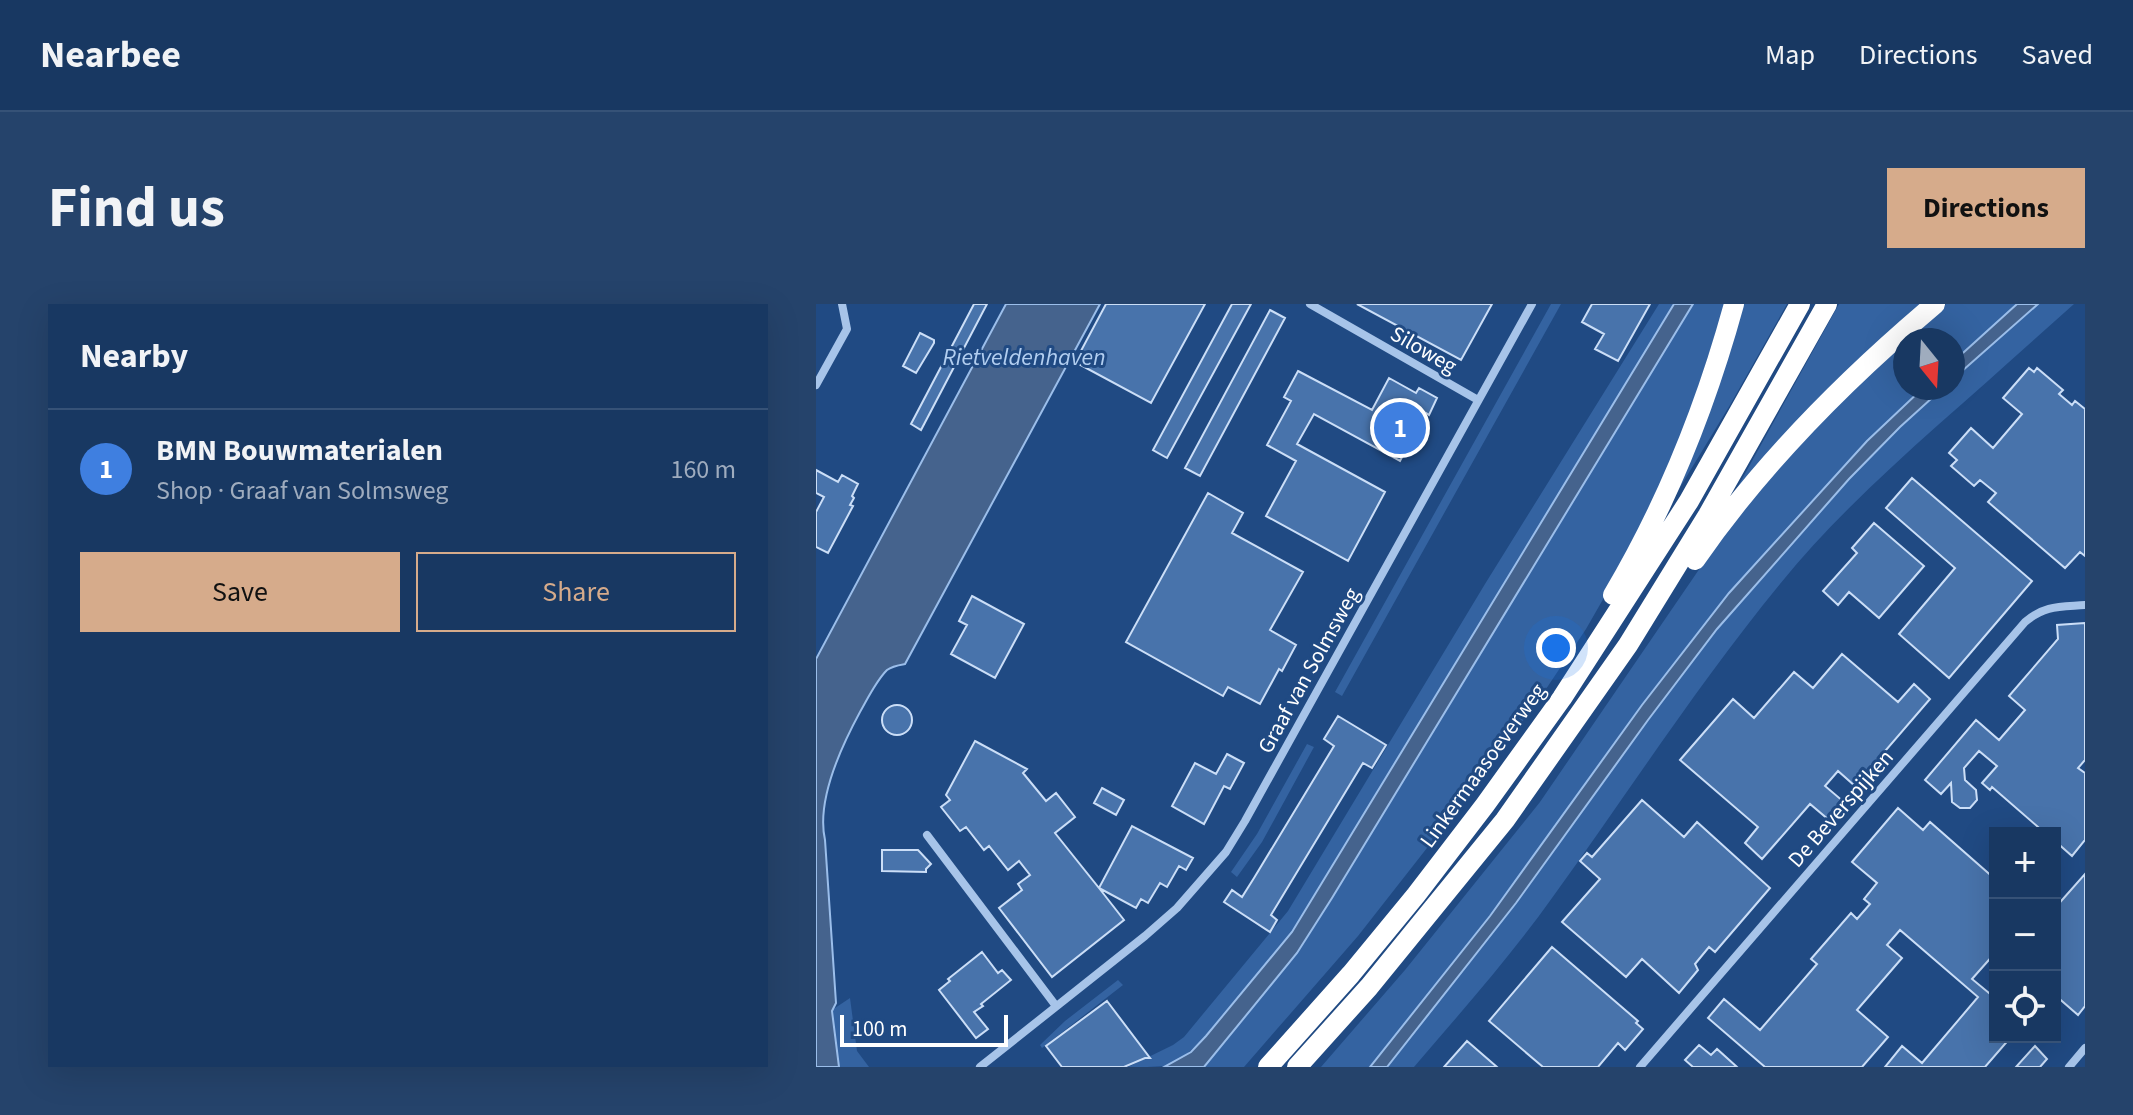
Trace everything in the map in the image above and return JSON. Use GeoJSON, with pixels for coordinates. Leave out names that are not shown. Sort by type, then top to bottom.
{"type":"FeatureCollection","features":[{"type":"Feature","properties":{"kind":"highway"},"geometry":{"type":"LineString","coordinates":[[1562,698],[1576,659],[1664,498],[1715,369],[1734,304]]}},
{"type":"Feature","properties":{"kind":"highway","name":"Linkermaasoeverweg"},"geometry":{"type":"LineString","coordinates":[[1268,1067],[1416,895],[1562,698],[1689,501],[1800,304]]}},
{"type":"Feature","properties":{"kind":"highway"},"geometry":{"type":"LineString","coordinates":[[1297,1067],[1369,987],[1505,820],[1628,645],[1708,515],[1827,304]]}},
{"type":"Feature","properties":{"kind":"highway"},"geometry":{"type":"LineString","coordinates":[[1628,645],[1660,612],[1738,502],[1805,423],[1935,304]]}},
{"type":"Feature","properties":{"kind":"street"},"geometry":{"type":"LineString","coordinates":[[816,385],[847,329],[842,304]]}},
{"type":"Feature","properties":{"kind":"street","name":"Siloweg"},"geometry":{"type":"LineString","coordinates":[[1310,304],[1478,400]]}},
{"type":"Feature","properties":{"kind":"street","name":"Graaf van Solmsweg"},"geometry":{"type":"LineString","coordinates":[[980,1067],[1145,936],[1177,908],[1226,852],[1532,304]]}},
{"type":"Feature","properties":{"kind":"street","name":"De Beverspijken"},"geometry":{"type":"LineString","coordinates":[[1640,1067],[2025,622],[2036,612],[2049,608],[2085,605]]}},
{"type":"Feature","properties":{"kind":"street"},"geometry":{"type":"LineString","coordinates":[[927,835],[1056,1006]]}},
{"type":"Feature","properties":{"kind":"street"},"geometry":{"type":"LineString","coordinates":[[2069,1067],[2085,1048]]}},
{"type":"Feature","properties":{"kind":"shaded area"},"geometry":{"type":"Polygon","coordinates":[[[1551,304],[1561,304],[1342,696],[1335,692],[1551,304]]]}},
{"type":"Feature","properties":{"kind":"shaded area"},"geometry":{"type":"Polygon","coordinates":[[[1659,304],[1674,304],[1292,932],[1232,1007],[1196,1046],[1166,1066],[1128,1067],[1184,1037],[1288,911],[1485,584],[1659,304]]]}},
{"type":"Feature","properties":{"kind":"shaded area"},"geometry":{"type":"Polygon","coordinates":[[[1693,304],[1725,304],[1683,433],[1629,554],[1586,629],[1474,788],[1358,936],[1244,1067],[1204,1067],[1297,953],[1693,304]]]}},
{"type":"Feature","properties":{"kind":"shaded area"},"geometry":{"type":"Polygon","coordinates":[[[1737,304],[1787,304],[1648,540],[1737,304]]]}},
{"type":"Feature","properties":{"kind":"shaded area"},"geometry":{"type":"Polygon","coordinates":[[[1839,304],[1929,304],[1906,328],[1893,328],[1893,342],[1716,526],[1839,304]]]}},
{"type":"Feature","properties":{"kind":"shaded area"},"geometry":{"type":"Polygon","coordinates":[[[1946,304],[2017,304],[1965,351],[1965,328],[1919,328],[1946,304]]]}},
{"type":"Feature","properties":{"kind":"shaded area"},"geometry":{"type":"Polygon","coordinates":[[[2038,304],[2074,304],[1896,463],[1817,542],[1720,660],[1552,898],[1502,963],[1414,1067],[1387,1067],[1516,903],[1717,629],[1849,479],[1900,427],[1930,400],[1965,400],[1965,368],[2038,304]]]}},
{"type":"Feature","properties":{"kind":"shaded area"},"geometry":{"type":"Polygon","coordinates":[[[1893,351],[1893,400],[1910,400],[1867,441],[1729,593],[1642,705],[1490,916],[1370,1067],[1321,1067],[1405,970],[1540,802],[1726,530],[1818,422],[1893,351]]]}},
{"type":"Feature","properties":{"kind":"shaded area"},"geometry":{"type":"Polygon","coordinates":[[[1307,744],[1314,747],[1262,842],[1237,877],[1231,872],[1257,834],[1307,744]]]}},
{"type":"Feature","properties":{"kind":"shaded area"},"geometry":{"type":"Polygon","coordinates":[[[1118,980],[1123,985],[1042,1048],[1040,1045],[1065,1021],[1118,980]]]}},
{"type":"Feature","properties":{"kind":"shaded area"},"geometry":{"type":"Polygon","coordinates":[[[850,998],[857,1051],[869,1067],[839,1067],[832,1010],[850,998]]]}},
{"type":"Feature","properties":{"kind":"water","name":"Rietveldenhaven"},"geometry":{"type":"Polygon","coordinates":[[[1006,304],[1100,304],[905,664],[889,669],[879,679],[838,757],[827,791],[823,824],[836,1003],[832,1011],[839,1067],[816,1067],[816,659],[1006,304]]]}},
{"type":"Feature","properties":{"kind":"water"},"geometry":{"type":"Polygon","coordinates":[[[1674,304],[1693,304],[1297,953],[1204,1067],[1164,1067],[1191,1052],[1292,932],[1674,304]]]}},
{"type":"Feature","properties":{"kind":"water"},"geometry":{"type":"Polygon","coordinates":[[[2017,304],[2038,304],[1965,368],[1965,351],[2017,304]]]}},
{"type":"Feature","properties":{"kind":"water"},"geometry":{"type":"Polygon","coordinates":[[[1910,400],[1930,400],[1849,479],[1717,629],[1516,903],[1387,1067],[1370,1067],[1490,916],[1642,705],[1729,593],[1867,441],[1910,400]]]}},
{"type":"Feature","properties":{"kind":"building"},"geometry":{"type":"Polygon","coordinates":[[[974,304],[987,304],[921,430],[911,424],[974,304]]]}},
{"type":"Feature","properties":{"kind":"building"},"geometry":{"type":"Polygon","coordinates":[[[1106,304],[1205,304],[1151,403],[1075,362],[1106,304]]]}},
{"type":"Feature","properties":{"kind":"building"},"geometry":{"type":"Polygon","coordinates":[[[1232,304],[1251,304],[1167,458],[1153,450],[1232,304]]]}},
{"type":"Feature","properties":{"kind":"building"},"geometry":{"type":"Polygon","coordinates":[[[1357,304],[1492,304],[1461,360],[1357,304]]]}},
{"type":"Feature","properties":{"kind":"building"},"geometry":{"type":"Polygon","coordinates":[[[1592,304],[1650,304],[1618,361],[1595,349],[1604,334],[1582,322],[1592,304]]]}},
{"type":"Feature","properties":{"kind":"building"},"geometry":{"type":"Polygon","coordinates":[[[1270,310],[1285,318],[1200,476],[1185,468],[1270,310]]]}},
{"type":"Feature","properties":{"kind":"building"},"geometry":{"type":"Polygon","coordinates":[[[920,333],[934,340],[934,343],[916,373],[903,366],[920,333]]]}},
{"type":"Feature","properties":{"kind":"building"},"geometry":{"type":"Polygon","coordinates":[[[2029,368],[2034,372],[2037,368],[2063,390],[2059,394],[2072,405],[2075,401],[2085,409],[2085,556],[2080,552],[2065,568],[1988,502],[1996,493],[1980,480],[1974,486],[1951,466],[1957,460],[1949,453],[1971,428],[1993,448],[2022,414],[2003,398],[2029,368]]]}},
{"type":"Feature","properties":{"kind":"building"},"geometry":{"type":"Polygon","coordinates":[[[1298,371],[1372,410],[1389,378],[1416,393],[1419,388],[1437,398],[1400,461],[1314,414],[1297,444],[1385,492],[1348,561],[1266,516],[1296,461],[1267,445],[1291,401],[1284,397],[1298,371]]]}},
{"type":"Feature","properties":{"kind":"building"},"geometry":{"type":"Polygon","coordinates":[[[816,470],[838,482],[842,475],[858,484],[852,496],[850,505],[853,506],[828,553],[816,547],[816,512],[824,497],[816,493],[816,470]]]}},
{"type":"Feature","properties":{"kind":"building"},"geometry":{"type":"Polygon","coordinates":[[[1912,478],[2032,581],[1949,678],[1899,634],[1955,568],[1886,508],[1912,478]]]}},
{"type":"Feature","properties":{"kind":"building"},"geometry":{"type":"Polygon","coordinates":[[[1208,493],[1243,513],[1232,533],[1303,572],[1270,630],[1296,645],[1260,704],[1228,687],[1223,696],[1126,642],[1208,493]]]}},
{"type":"Feature","properties":{"kind":"building"},"geometry":{"type":"Polygon","coordinates":[[[1874,523],[1924,566],[1879,618],[1849,592],[1838,605],[1823,591],[1857,553],[1852,548],[1874,523]]]}},
{"type":"Feature","properties":{"kind":"building"},"geometry":{"type":"Polygon","coordinates":[[[972,596],[1024,624],[995,678],[951,654],[967,625],[959,621],[972,596]]]}},
{"type":"Feature","properties":{"kind":"building"},"geometry":{"type":"Polygon","coordinates":[[[2085,623],[2085,760],[2078,768],[2085,773],[2085,840],[2072,856],[2061,846],[2061,827],[2038,827],[1992,787],[1990,790],[1982,783],[1997,766],[1979,751],[1964,768],[1965,780],[1976,790],[1977,800],[1970,808],[1960,808],[1952,802],[1951,783],[1941,794],[1925,780],[1976,720],[1999,740],[2025,710],[2009,696],[2058,639],[2057,625],[2085,623]]]}},
{"type":"Feature","properties":{"kind":"building"},"geometry":{"type":"Polygon","coordinates":[[[1842,654],[1898,702],[1914,684],[1930,699],[1855,786],[1838,771],[1825,786],[1844,802],[1829,820],[1810,804],[1762,859],[1745,843],[1758,827],[1680,760],[1733,699],[1754,718],[1794,672],[1813,688],[1842,654]]]}},
{"type":"Feature","properties":{"kind":"building"},"geometry":{"type":"Polygon","coordinates":[[[897,705],[908,709],[912,720],[908,731],[897,735],[886,731],[882,720],[886,709],[897,705]]]}},
{"type":"Feature","properties":{"kind":"building"},"geometry":{"type":"Polygon","coordinates":[[[1338,716],[1386,745],[1372,768],[1363,763],[1271,915],[1277,920],[1270,932],[1224,902],[1232,890],[1242,897],[1254,878],[1334,746],[1324,739],[1338,716]]]}},
{"type":"Feature","properties":{"kind":"building"},"geometry":{"type":"Polygon","coordinates":[[[975,741],[1027,769],[1023,773],[1046,801],[1056,793],[1075,817],[1055,833],[1124,920],[1052,977],[999,908],[1022,890],[1018,884],[1030,875],[1019,861],[1008,870],[989,846],[984,850],[966,827],[960,831],[941,807],[950,800],[946,795],[975,741]]]}},
{"type":"Feature","properties":{"kind":"building"},"geometry":{"type":"Polygon","coordinates":[[[1227,754],[1244,763],[1230,789],[1224,786],[1204,824],[1172,806],[1195,763],[1216,774],[1227,754]]]}},
{"type":"Feature","properties":{"kind":"building"},"geometry":{"type":"Polygon","coordinates":[[[1102,788],[1124,800],[1116,815],[1094,803],[1102,788]]]}},
{"type":"Feature","properties":{"kind":"building"},"geometry":{"type":"Polygon","coordinates":[[[1642,800],[1684,837],[1697,822],[1770,888],[1715,952],[1709,947],[1695,964],[1698,970],[1679,993],[1642,959],[1626,977],[1562,922],[1600,879],[1580,861],[1587,853],[1592,857],[1642,800]]]}},
{"type":"Feature","properties":{"kind":"building"},"geometry":{"type":"Polygon","coordinates":[[[1898,808],[1923,830],[1930,822],[1989,874],[1989,960],[1972,979],[1989,993],[1989,1043],[2006,1043],[1985,1067],[1885,1067],[1902,1046],[1922,1063],[1978,997],[1900,930],[1887,945],[1902,958],[1857,1010],[1888,1037],[1862,1067],[1765,1067],[1708,1018],[1724,999],[1760,1030],[1817,964],[1811,959],[1851,913],[1857,919],[1870,904],[1864,899],[1877,883],[1852,862],[1898,808]]]}},
{"type":"Feature","properties":{"kind":"building"},"geometry":{"type":"Polygon","coordinates":[[[1132,826],[1193,858],[1186,870],[1179,866],[1167,887],[1160,883],[1148,903],[1141,899],[1136,908],[1099,888],[1132,826]]]}},
{"type":"Feature","properties":{"kind":"building"},"geometry":{"type":"Polygon","coordinates":[[[882,850],[918,850],[931,864],[926,872],[882,871],[882,850]]]}},
{"type":"Feature","properties":{"kind":"building"},"geometry":{"type":"Polygon","coordinates":[[[2085,874],[2085,1006],[2078,1015],[2061,1000],[2061,901],[2085,874]]]}},
{"type":"Feature","properties":{"kind":"building"},"geometry":{"type":"Polygon","coordinates":[[[1552,947],[1638,1021],[1636,1023],[1643,1029],[1625,1050],[1618,1043],[1598,1067],[1543,1067],[1489,1021],[1552,947]]]}},
{"type":"Feature","properties":{"kind":"building"},"geometry":{"type":"Polygon","coordinates":[[[982,952],[998,973],[1002,970],[1011,980],[974,1012],[988,1029],[976,1038],[939,990],[982,952]]]}},
{"type":"Feature","properties":{"kind":"building"},"geometry":{"type":"Polygon","coordinates":[[[1107,1001],[1150,1058],[1124,1067],[1062,1067],[1046,1046],[1107,1001]]]}},
{"type":"Feature","properties":{"kind":"building"},"geometry":{"type":"Polygon","coordinates":[[[1467,1041],[1497,1067],[1444,1067],[1467,1041]]]}},
{"type":"Feature","properties":{"kind":"building"},"geometry":{"type":"Polygon","coordinates":[[[1699,1045],[1711,1055],[1717,1049],[1737,1067],[1693,1067],[1685,1060],[1699,1045]]]}},
{"type":"Feature","properties":{"kind":"building"},"geometry":{"type":"Polygon","coordinates":[[[2035,1046],[2047,1059],[2040,1067],[2016,1067],[2035,1046]]]}},
{"type":"Feature","properties":{"kind":"place","name":"BMN Bouwmaterialen"},"geometry":{"type":"Point","coordinates":[1400,428]}}]}
